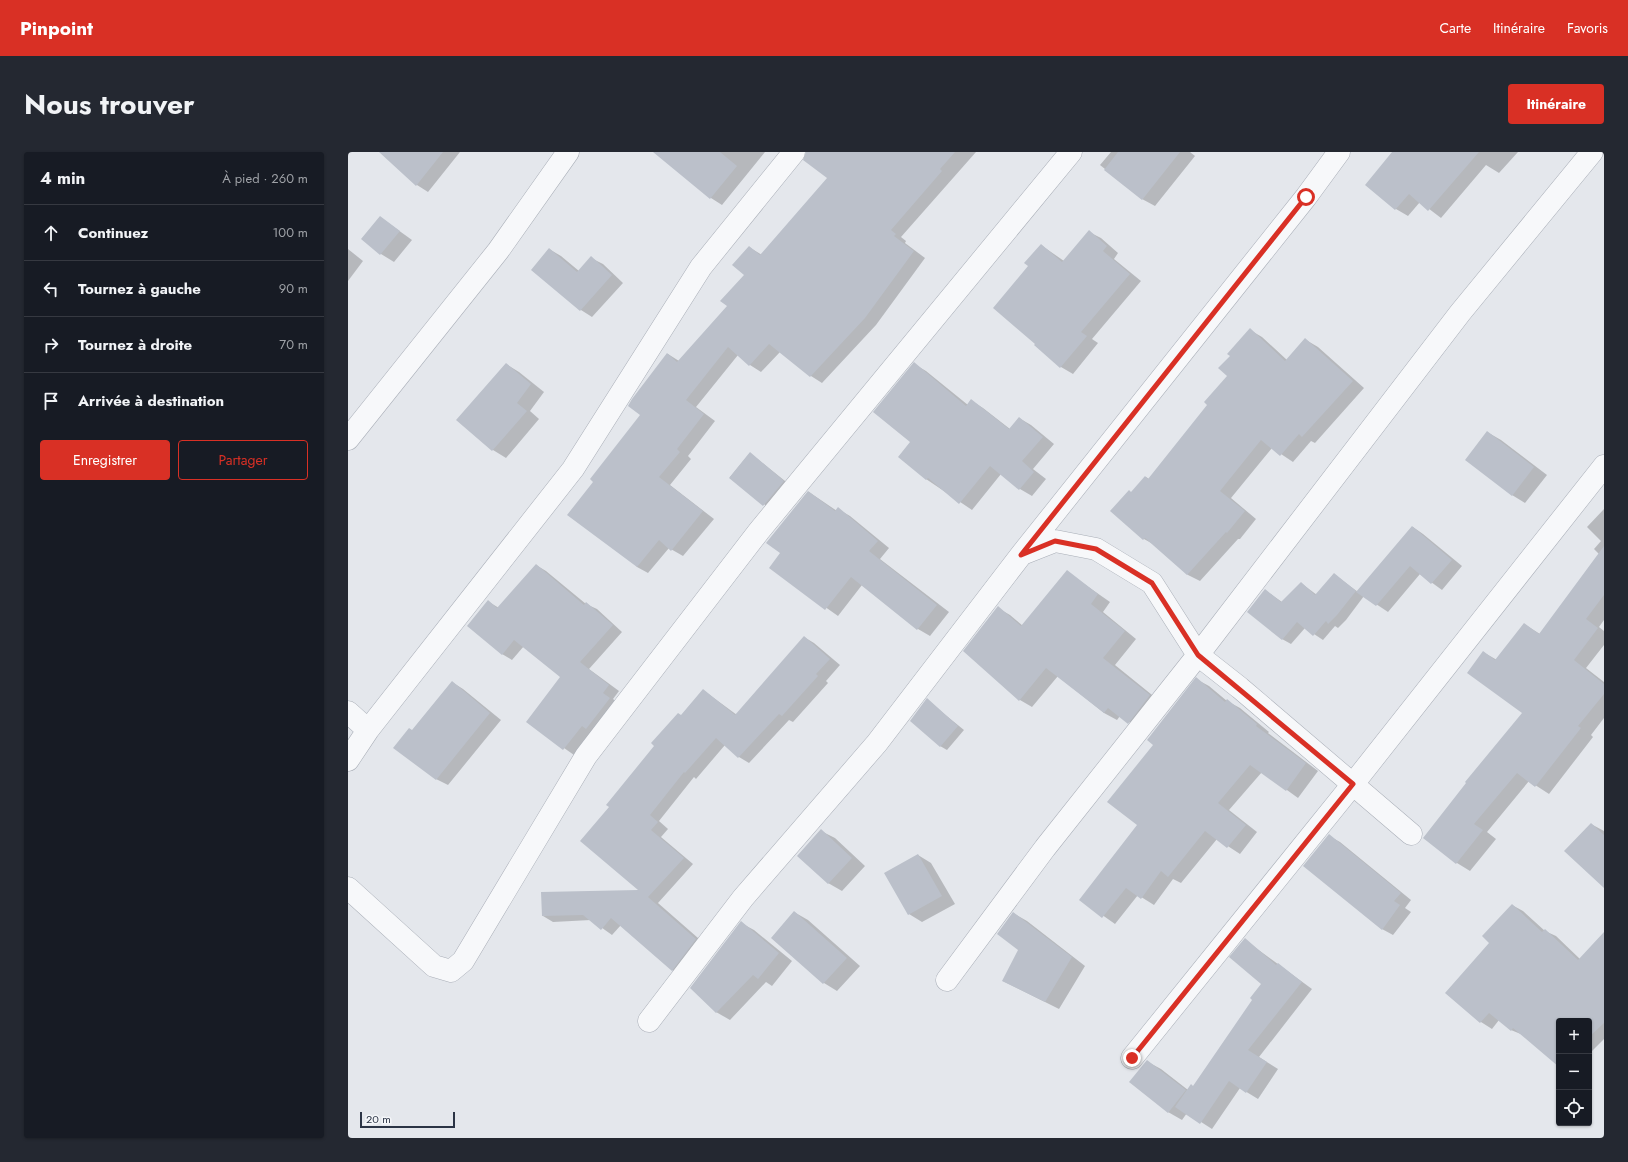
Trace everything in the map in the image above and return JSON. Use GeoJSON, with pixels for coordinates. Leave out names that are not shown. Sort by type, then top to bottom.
{"type":"FeatureCollection","features":[{"type":"Feature","properties":{"kind":"street"},"geometry":{"type":"LineString","coordinates":[[348,439],[498,251],[568,152]]}},
{"type":"Feature","properties":{"kind":"street"},"geometry":{"type":"LineString","coordinates":[[348,760],[368,730],[573,469],[701,267],[794,152]]}},
{"type":"Feature","properties":{"kind":"street"},"geometry":{"type":"LineString","coordinates":[[348,888],[434,966],[450,971],[463,961],[586,756],[759,531],[1071,152]]}},
{"type":"Feature","properties":{"kind":"street"},"geometry":{"type":"LineString","coordinates":[[649,1021],[743,898],[877,742],[1021,555],[1306,197],[1340,152]]}},
{"type":"Feature","properties":{"kind":"street"},"geometry":{"type":"LineString","coordinates":[[947,980],[1045,848],[1198,655],[1460,313],[1592,152]]}},
{"type":"Feature","properties":{"kind":"street"},"geometry":{"type":"LineString","coordinates":[[1132,1058],[1353,784],[1604,466]]}},
{"type":"Feature","properties":{"kind":"street"},"geometry":{"type":"LineString","coordinates":[[1021,555],[1055,541],[1096,549],[1152,583],[1198,655],[1411,834]]}},
{"type":"Feature","properties":{"kind":"street"},"geometry":{"type":"LineString","coordinates":[[348,712],[368,730]]}},
{"type":"Feature","properties":{"kind":"building"},"geometry":{"type":"Polygon","coordinates":[[[379,152],[443,152],[416,186],[379,152]]]}},
{"type":"Feature","properties":{"kind":"building"},"geometry":{"type":"Polygon","coordinates":[[[653,152],[720,152],[737,166],[710,199],[653,152]]]}},
{"type":"Feature","properties":{"kind":"building"},"geometry":{"type":"Polygon","coordinates":[[[806,152],[955,152],[940,169],[942,171],[891,230],[896,234],[894,236],[914,251],[865,318],[810,377],[769,344],[749,366],[728,347],[686,400],[704,414],[677,449],[680,452],[659,477],[703,511],[671,551],[659,540],[637,567],[567,515],[593,482],[590,479],[640,415],[628,406],[667,353],[677,362],[727,306],[720,301],[744,275],[732,265],[749,246],[760,255],[827,178],[803,160],[806,152]]]}},
{"type":"Feature","properties":{"kind":"building"},"geometry":{"type":"Polygon","coordinates":[[[1118,152],[1180,152],[1142,200],[1104,170],[1118,152]]]}},
{"type":"Feature","properties":{"kind":"building"},"geometry":{"type":"Polygon","coordinates":[[[1392,152],[1479,152],[1428,211],[1409,194],[1395,210],[1365,185],[1392,152]]]}},
{"type":"Feature","properties":{"kind":"building"},"geometry":{"type":"Polygon","coordinates":[[[380,216],[400,231],[380,255],[361,239],[380,216]]]}},
{"type":"Feature","properties":{"kind":"building"},"geometry":{"type":"Polygon","coordinates":[[[1089,230],[1107,246],[1103,251],[1130,274],[1081,332],[1087,336],[1060,368],[1034,345],[1035,344],[993,308],[1028,266],[1024,263],[1041,244],[1062,262],[1089,230]]]}},
{"type":"Feature","properties":{"kind":"building"},"geometry":{"type":"Polygon","coordinates":[[[549,248],[577,272],[591,256],[612,275],[580,311],[531,270],[549,248]]]}},
{"type":"Feature","properties":{"kind":"building"},"geometry":{"type":"Polygon","coordinates":[[[1250,328],[1285,361],[1305,338],[1353,381],[1302,437],[1299,434],[1280,456],[1261,440],[1220,491],[1245,511],[1227,533],[1226,532],[1187,575],[1145,538],[1143,540],[1110,511],[1129,490],[1131,492],[1145,476],[1148,479],[1207,405],[1204,402],[1227,376],[1218,368],[1230,356],[1227,354],[1250,328]]]}},
{"type":"Feature","properties":{"kind":"building"},"geometry":{"type":"Polygon","coordinates":[[[914,362],[966,406],[971,399],[1009,429],[1019,417],[1043,437],[1022,461],[1034,472],[1019,490],[990,466],[959,504],[928,478],[926,480],[898,457],[910,442],[873,412],[914,362]]]}},
{"type":"Feature","properties":{"kind":"building"},"geometry":{"type":"Polygon","coordinates":[[[506,363],[531,384],[517,403],[527,411],[492,451],[456,420],[506,363]]]}},
{"type":"Feature","properties":{"kind":"building"},"geometry":{"type":"Polygon","coordinates":[[[1487,431],[1534,467],[1512,496],[1465,460],[1487,431]]]}},
{"type":"Feature","properties":{"kind":"building"},"geometry":{"type":"Polygon","coordinates":[[[750,452],[784,481],[763,506],[729,478],[750,452]]]}},
{"type":"Feature","properties":{"kind":"building"},"geometry":{"type":"Polygon","coordinates":[[[808,491],[835,511],[838,507],[878,541],[869,551],[937,605],[917,630],[851,577],[825,610],[769,568],[780,553],[766,543],[808,491]]]}},
{"type":"Feature","properties":{"kind":"building"},"geometry":{"type":"Polygon","coordinates":[[[1412,526],[1452,560],[1431,584],[1410,566],[1376,606],[1356,592],[1412,526]]]}},
{"type":"Feature","properties":{"kind":"building"},"geometry":{"type":"Polygon","coordinates":[[[1604,546],[1604,595],[1586,619],[1598,628],[1574,660],[1604,684],[1604,694],[1578,726],[1581,728],[1535,787],[1517,773],[1474,824],[1483,830],[1456,864],[1423,838],[1466,783],[1465,782],[1522,713],[1467,673],[1483,651],[1495,660],[1524,623],[1539,634],[1604,546]]]}},
{"type":"Feature","properties":{"kind":"building"},"geometry":{"type":"Polygon","coordinates":[[[536,564],[584,605],[586,602],[613,625],[580,662],[609,685],[603,693],[610,698],[586,729],[582,726],[563,750],[526,722],[560,677],[514,640],[502,655],[467,626],[488,600],[497,608],[536,564]]]}},
{"type":"Feature","properties":{"kind":"building"},"geometry":{"type":"Polygon","coordinates":[[[1067,570],[1098,594],[1091,604],[1125,631],[1103,658],[1150,695],[1128,724],[1108,708],[1104,713],[1046,668],[1019,701],[963,651],[998,606],[1021,626],[1067,570]]]}},
{"type":"Feature","properties":{"kind":"building"},"geometry":{"type":"Polygon","coordinates":[[[1334,573],[1356,591],[1337,615],[1328,624],[1326,621],[1313,636],[1297,622],[1282,640],[1247,612],[1265,589],[1281,602],[1301,582],[1315,595],[1334,573]]]}},
{"type":"Feature","properties":{"kind":"building"},"geometry":{"type":"Polygon","coordinates":[[[804,636],[830,659],[816,674],[818,676],[782,716],[779,714],[738,758],[716,738],[685,773],[684,772],[650,815],[658,822],[651,830],[684,858],[648,897],[696,939],[672,971],[611,918],[601,930],[583,915],[542,916],[541,892],[638,890],[580,841],[609,807],[606,805],[654,746],[651,743],[678,713],[681,715],[703,689],[735,715],[804,636]]]}},
{"type":"Feature","properties":{"kind":"building"},"geometry":{"type":"Polygon","coordinates":[[[1196,677],[1225,702],[1227,699],[1257,724],[1256,726],[1306,763],[1286,791],[1250,765],[1218,803],[1246,825],[1227,848],[1205,831],[1168,877],[1161,871],[1141,899],[1126,888],[1102,918],[1079,900],[1137,825],[1107,802],[1153,745],[1147,740],[1196,677]]]}},
{"type":"Feature","properties":{"kind":"building"},"geometry":{"type":"Polygon","coordinates":[[[452,681],[490,713],[436,780],[393,748],[409,728],[412,730],[452,681]]]}},
{"type":"Feature","properties":{"kind":"building"},"geometry":{"type":"Polygon","coordinates":[[[927,698],[958,726],[940,747],[910,721],[927,698]]]}},
{"type":"Feature","properties":{"kind":"building"},"geometry":{"type":"Polygon","coordinates":[[[1591,823],[1604,835],[1604,888],[1564,851],[1591,823]]]}},
{"type":"Feature","properties":{"kind":"building"},"geometry":{"type":"Polygon","coordinates":[[[821,829],[852,858],[828,884],[797,856],[821,829]]]}},
{"type":"Feature","properties":{"kind":"building"},"geometry":{"type":"Polygon","coordinates":[[[1329,834],[1401,893],[1394,901],[1400,905],[1382,930],[1303,866],[1329,834]]]}},
{"type":"Feature","properties":{"kind":"building"},"geometry":{"type":"Polygon","coordinates":[[[918,854],[942,896],[908,915],[884,873],[918,854]]]}},
{"type":"Feature","properties":{"kind":"building"},"geometry":{"type":"Polygon","coordinates":[[[1512,904],[1542,932],[1545,929],[1578,960],[1604,932],[1604,1023],[1592,1034],[1592,1018],[1556,1018],[1556,1064],[1513,1028],[1511,1031],[1489,1013],[1480,1023],[1445,993],[1489,943],[1482,936],[1512,904]]]}},
{"type":"Feature","properties":{"kind":"building"},"geometry":{"type":"Polygon","coordinates":[[[794,911],[847,958],[823,984],[771,938],[794,911]]]}},
{"type":"Feature","properties":{"kind":"building"},"geometry":{"type":"Polygon","coordinates":[[[1013,912],[1072,957],[1045,1002],[1002,981],[1018,950],[997,934],[1013,912]]]}},
{"type":"Feature","properties":{"kind":"building"},"geometry":{"type":"Polygon","coordinates":[[[741,921],[779,953],[758,979],[753,975],[716,1013],[690,988],[741,921]]]}},
{"type":"Feature","properties":{"kind":"building"},"geometry":{"type":"Polygon","coordinates":[[[1245,938],[1276,965],[1278,963],[1302,982],[1248,1050],[1267,1062],[1246,1093],[1229,1081],[1200,1124],[1175,1107],[1191,1084],[1193,1086],[1252,1000],[1250,998],[1261,984],[1229,957],[1245,938]]]}},
{"type":"Feature","properties":{"kind":"building"},"geometry":{"type":"Polygon","coordinates":[[[1147,1060],[1186,1090],[1168,1113],[1129,1082],[1147,1060]]]}},
{"type":"Feature","properties":{"kind":"route"},"geometry":{"type":"LineString","coordinates":[[1132,1058],[1218,949],[1353,784],[1240,688],[1198,655],[1152,583],[1130,568],[1096,549],[1055,541],[1021,555],[1306,197]]}}]}
